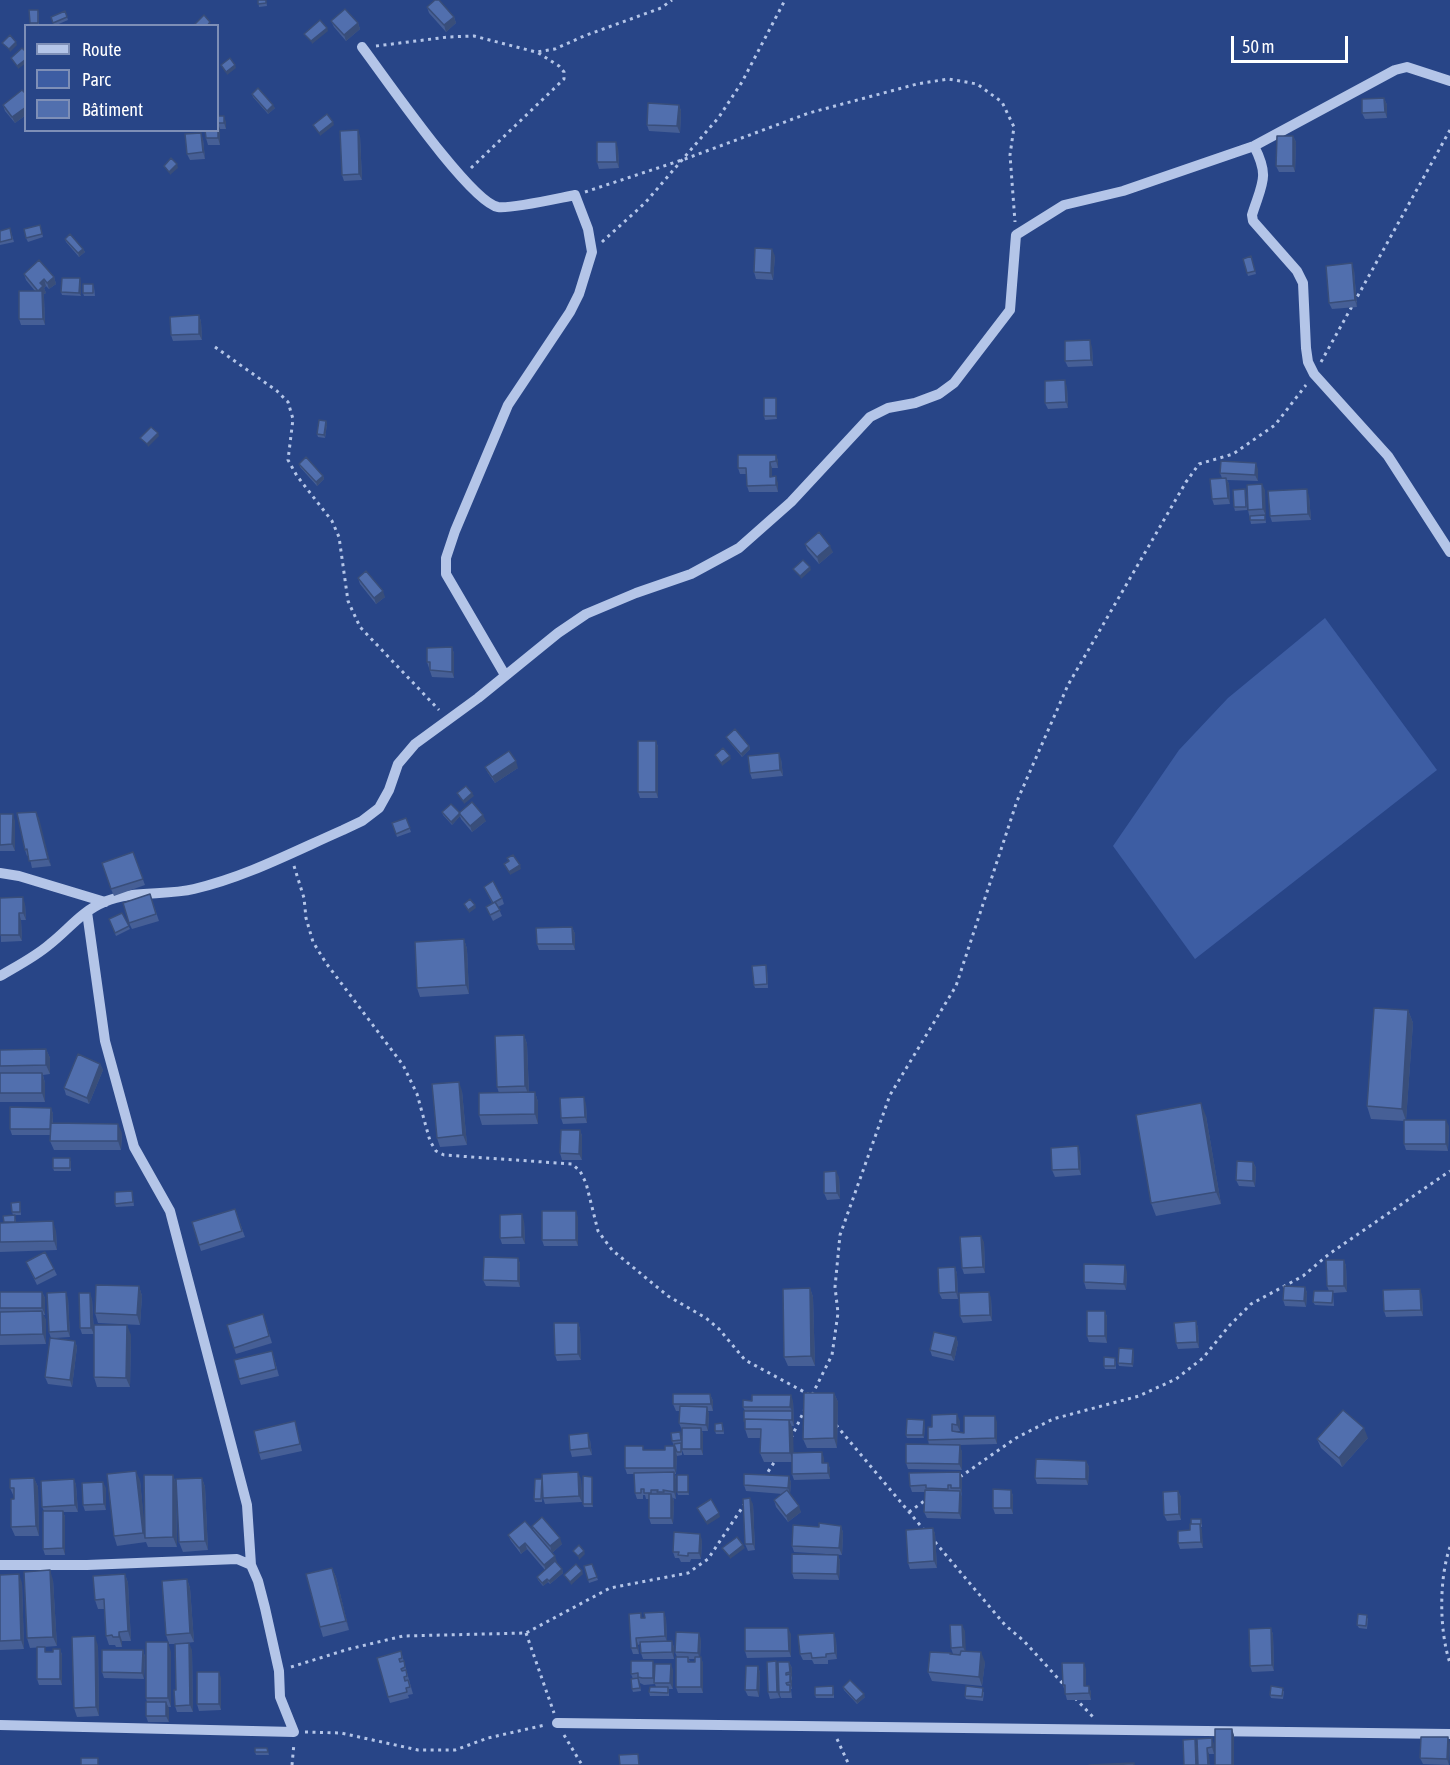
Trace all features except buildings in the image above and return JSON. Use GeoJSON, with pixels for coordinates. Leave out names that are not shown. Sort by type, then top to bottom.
{"type":"FeatureCollection","features":[{"type":"Feature","properties":{"kind":"street"},"geometry":{"type":"LineString","coordinates":[[362,47],[460,177],[484,201],[498,207],[575,195],[588,229],[592,252],[579,294],[570,312],[508,405],[446,558],[446,574],[505,675]]}},
{"type":"Feature","properties":{"kind":"street"},"geometry":{"type":"LineString","coordinates":[[0,976],[37,954],[87,912],[105,902],[132,896],[192,890],[218,883],[353,826],[380,808],[398,764],[415,744],[558,633],[586,615],[636,593],[691,574],[739,548],[791,502],[870,417],[888,408],[939,394],[954,383],[1010,310],[1016,235],[1064,206],[1123,191],[1254,146],[1395,70],[1407,67],[1450,81]]}},
{"type":"Feature","properties":{"kind":"street"},"geometry":{"type":"LineString","coordinates":[[1254,146],[1261,160],[1264,177],[1252,215],[1253,221],[1297,271],[1304,283],[1308,362],[1314,374],[1388,456],[1450,552]]}},
{"type":"Feature","properties":{"kind":"street"},"geometry":{"type":"LineString","coordinates":[[0,873],[20,876],[105,902]]}},
{"type":"Feature","properties":{"kind":"street"},"geometry":{"type":"LineString","coordinates":[[0,1725],[294,1732],[280,1697],[279,1671],[265,1608],[251,1565],[247,1505],[170,1210],[134,1147],[105,1041],[87,912]]}},
{"type":"Feature","properties":{"kind":"street"},"geometry":{"type":"LineString","coordinates":[[0,1565],[87,1565],[237,1559],[251,1565]]}},
{"type":"Feature","properties":{"kind":"street"},"geometry":{"type":"LineString","coordinates":[[557,1724],[1450,1734]]}},
{"type":"Feature","properties":{"kind":"path"},"geometry":{"type":"LineString","coordinates":[[536,52],[555,49],[661,8],[672,0]]}},
{"type":"Feature","properties":{"kind":"path"},"geometry":{"type":"LineString","coordinates":[[592,252],[645,203],[719,117],[742,82],[785,0]]}},
{"type":"Feature","properties":{"kind":"path"},"geometry":{"type":"LineString","coordinates":[[362,47],[474,36],[536,52],[559,66],[564,72],[564,79],[460,177]]}},
{"type":"Feature","properties":{"kind":"path"},"geometry":{"type":"LineString","coordinates":[[575,195],[685,159],[809,113],[917,84],[948,79],[977,84],[1002,102],[1014,127],[1010,155],[1016,235]]}},
{"type":"Feature","properties":{"kind":"path"},"geometry":{"type":"LineString","coordinates":[[290,854],[304,898],[306,918],[313,942],[326,963],[403,1065],[417,1094],[430,1141],[436,1151],[444,1155],[572,1164],[580,1171],[586,1183],[598,1231],[612,1251],[668,1296],[706,1318],[719,1329],[745,1360],[812,1396],[832,1355],[837,1313],[835,1287],[840,1235],[890,1095],[956,986],[1017,801],[1068,685],[1186,482],[1199,464],[1233,454],[1275,424],[1314,374],[1450,130]]}},
{"type":"Feature","properties":{"kind":"path"},"geometry":{"type":"LineString","coordinates":[[215,348],[277,391],[288,402],[293,419],[288,460],[297,476],[332,521],[339,537],[348,601],[360,627],[447,719]]}},
{"type":"Feature","properties":{"kind":"path"},"geometry":{"type":"LineString","coordinates":[[957,1478],[1016,1438],[1053,1419],[1139,1396],[1176,1379],[1203,1358],[1229,1326],[1251,1304],[1303,1276],[1338,1248],[1450,1171]]}},
{"type":"Feature","properties":{"kind":"path"},"geometry":{"type":"LineString","coordinates":[[790,1439],[808,1404]]}},
{"type":"Feature","properties":{"kind":"path"},"geometry":{"type":"LineString","coordinates":[[834,1422],[1005,1625],[1024,1641],[1104,1730]]}},
{"type":"Feature","properties":{"kind":"path"},"geometry":{"type":"LineString","coordinates":[[760,1482],[779,1456]]}},
{"type":"Feature","properties":{"kind":"path"},"geometry":{"type":"LineString","coordinates":[[909,1512],[928,1498]]}},
{"type":"Feature","properties":{"kind":"path"},"geometry":{"type":"LineString","coordinates":[[279,1671],[349,1649],[403,1636],[526,1633],[610,1588],[688,1573],[708,1559],[747,1500]]}},
{"type":"Feature","properties":{"kind":"path"},"geometry":{"type":"LineString","coordinates":[[1450,1546],[1441,1606],[1445,1650],[1450,1663]]}},
{"type":"Feature","properties":{"kind":"path"},"geometry":{"type":"LineString","coordinates":[[526,1633],[557,1724],[582,1765]]}},
{"type":"Feature","properties":{"kind":"path"},"geometry":{"type":"LineString","coordinates":[[292,1765],[294,1732],[341,1733],[418,1750],[455,1750],[489,1738],[540,1725],[557,1724]]}},
{"type":"Feature","properties":{"kind":"path"},"geometry":{"type":"LineString","coordinates":[[831,1726],[849,1765]]}},
{"type":"Feature","properties":{"kind":"green space"},"geometry":{"type":"Polygon","coordinates":[[[1325,618],[1437,770],[1195,959],[1113,846],[1179,750],[1228,698],[1325,618]]]}}]}
